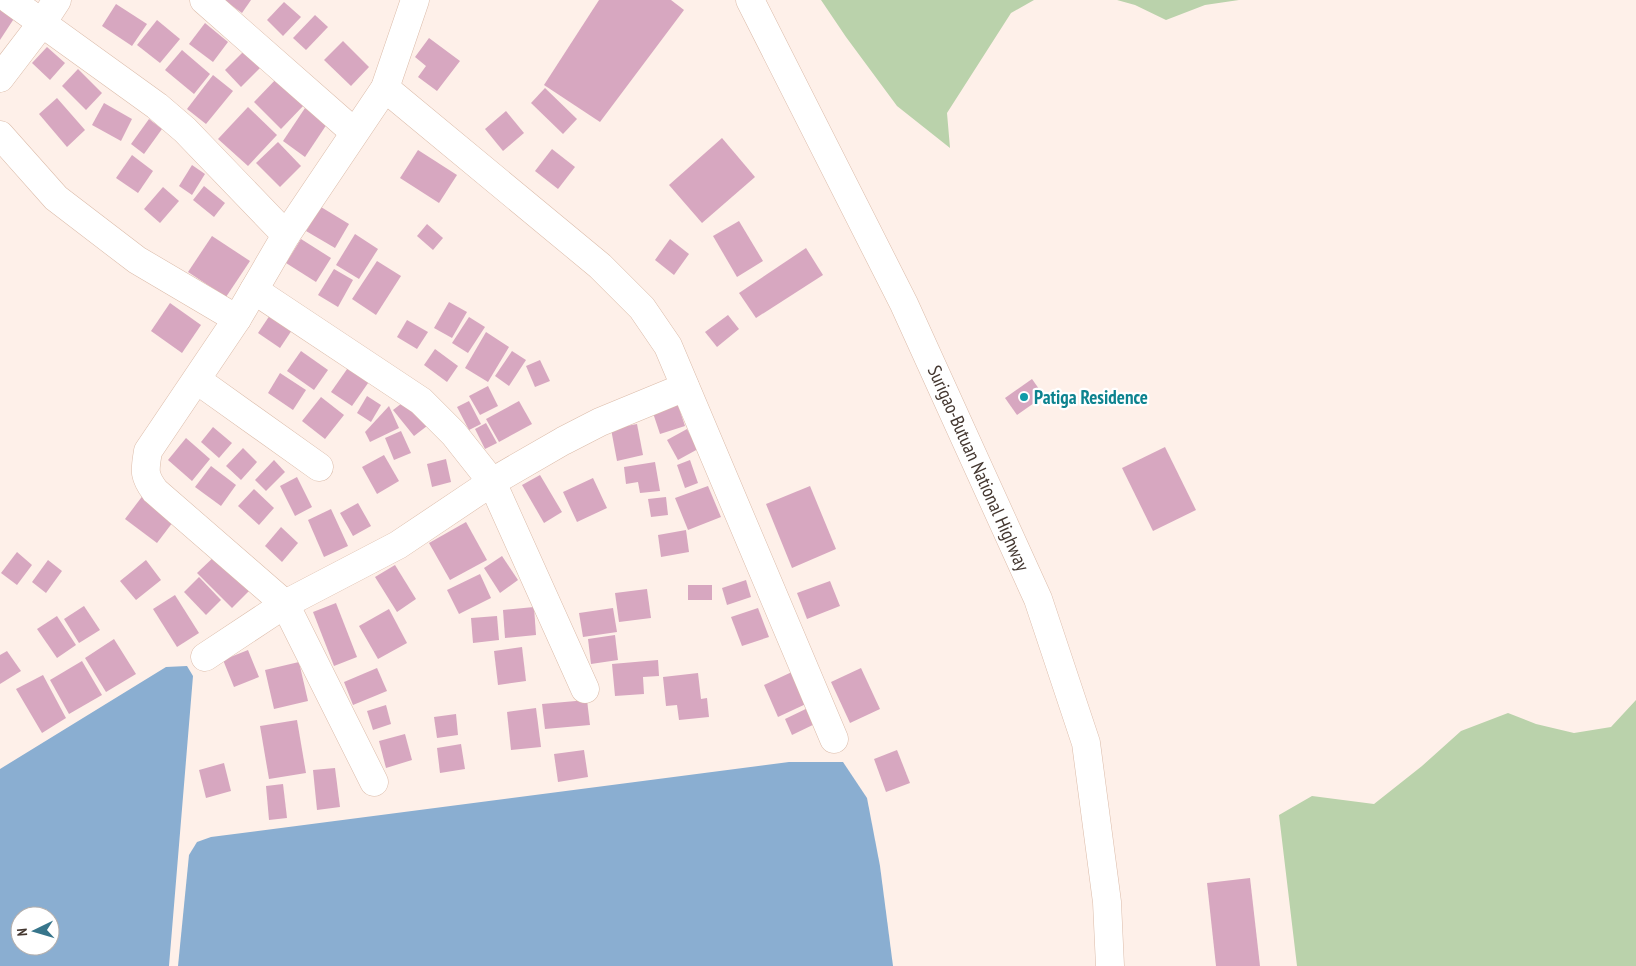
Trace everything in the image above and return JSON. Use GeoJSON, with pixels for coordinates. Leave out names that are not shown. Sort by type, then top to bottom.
{"type":"FeatureCollection","features":[{"type":"Feature","properties":{"kind":"main road"},"geometry":{"type":"LineString","coordinates":[[10,0],[158,106],[185,130],[286,235]]}},
{"type":"Feature","properties":{"kind":"main road"},"geometry":{"type":"LineString","coordinates":[[0,78],[57,0]]}},
{"type":"Feature","properties":{"kind":"main road"},"geometry":{"type":"LineString","coordinates":[[204,0],[354,132]]}},
{"type":"Feature","properties":{"kind":"main road"},"geometry":{"type":"LineString","coordinates":[[374,782],[286,604],[155,491],[146,480],[145,467],[148,451],[237,319],[286,235],[385,88],[415,0]]}},
{"type":"Feature","properties":{"kind":"main road","name":"Surigao-Butuan National Highway"},"geometry":{"type":"LineString","coordinates":[[750,0],[904,304],[1038,599],[1086,743],[1107,902],[1110,966]]}},
{"type":"Feature","properties":{"kind":"main road"},"geometry":{"type":"LineString","coordinates":[[385,88],[600,266],[642,308],[668,346],[834,739]]}},
{"type":"Feature","properties":{"kind":"main road"},"geometry":{"type":"LineString","coordinates":[[0,135],[56,198],[137,260],[237,319]]}},
{"type":"Feature","properties":{"kind":"main road"},"geometry":{"type":"LineString","coordinates":[[254,290],[421,400],[454,434],[492,482],[585,689]]}},
{"type":"Feature","properties":{"kind":"main road"},"geometry":{"type":"LineString","coordinates":[[197,380],[319,467]]}},
{"type":"Feature","properties":{"kind":"main road"},"geometry":{"type":"LineString","coordinates":[[205,658],[286,604],[398,545],[492,482],[563,441],[600,422],[685,386]]}},
{"type":"Feature","properties":{"kind":"green space"},"geometry":{"type":"Polygon","coordinates":[[[821,0],[1034,0],[1011,13],[947,113],[950,148],[897,106],[821,0]]]}},
{"type":"Feature","properties":{"kind":"green space"},"geometry":{"type":"Polygon","coordinates":[[[1117,0],[1239,0],[1205,5],[1166,20],[1135,5],[1117,0]]]}},
{"type":"Feature","properties":{"kind":"green space"},"geometry":{"type":"Polygon","coordinates":[[[1636,700],[1636,966],[1297,966],[1279,815],[1312,796],[1374,804],[1422,766],[1461,731],[1508,713],[1536,724],[1574,733],[1611,727],[1636,700]]]}},
{"type":"Feature","properties":{"kind":"water"},"geometry":{"type":"Polygon","coordinates":[[[187,666],[193,676],[169,966],[0,966],[0,769],[166,667],[187,666]]]}},
{"type":"Feature","properties":{"kind":"water"},"geometry":{"type":"Polygon","coordinates":[[[789,762],[843,762],[867,798],[880,866],[893,966],[178,966],[189,855],[197,842],[211,837],[789,762]]]}},
{"type":"Feature","properties":{"kind":"building"},"geometry":{"type":"Polygon","coordinates":[[[224,0],[251,0],[242,13],[224,0]]]}},
{"type":"Feature","properties":{"kind":"building"},"geometry":{"type":"Polygon","coordinates":[[[599,0],[671,0],[684,10],[600,122],[544,85],[599,0]]]}},
{"type":"Feature","properties":{"kind":"building"},"geometry":{"type":"Polygon","coordinates":[[[284,2],[301,17],[283,36],[267,20],[284,2]]]}},
{"type":"Feature","properties":{"kind":"building"},"geometry":{"type":"Polygon","coordinates":[[[0,3],[17,14],[0,40],[0,3]]]}},
{"type":"Feature","properties":{"kind":"building"},"geometry":{"type":"Polygon","coordinates":[[[116,4],[147,24],[132,46],[102,26],[116,4]]]}},
{"type":"Feature","properties":{"kind":"building"},"geometry":{"type":"Polygon","coordinates":[[[315,15],[328,27],[306,50],[293,38],[315,15]]]}},
{"type":"Feature","properties":{"kind":"building"},"geometry":{"type":"Polygon","coordinates":[[[157,20],[180,39],[160,63],[137,45],[157,20]]]}},
{"type":"Feature","properties":{"kind":"building"},"geometry":{"type":"Polygon","coordinates":[[[205,23],[228,42],[213,62],[189,44],[205,23]]]}},
{"type":"Feature","properties":{"kind":"building"},"geometry":{"type":"Polygon","coordinates":[[[429,38],[460,61],[437,91],[418,77],[426,66],[415,57],[429,38]]]}},
{"type":"Feature","properties":{"kind":"building"},"geometry":{"type":"Polygon","coordinates":[[[343,41],[369,67],[351,86],[324,60],[343,41]]]}},
{"type":"Feature","properties":{"kind":"building"},"geometry":{"type":"Polygon","coordinates":[[[47,47],[65,63],[50,80],[32,63],[47,47]]]}},
{"type":"Feature","properties":{"kind":"building"},"geometry":{"type":"Polygon","coordinates":[[[182,50],[210,74],[194,94],[165,70],[182,50]]]}},
{"type":"Feature","properties":{"kind":"building"},"geometry":{"type":"Polygon","coordinates":[[[243,52],[260,68],[241,87],[225,70],[243,52]]]}},
{"type":"Feature","properties":{"kind":"building"},"geometry":{"type":"Polygon","coordinates":[[[78,69],[102,93],[86,110],[62,86],[78,69]]]}},
{"type":"Feature","properties":{"kind":"building"},"geometry":{"type":"Polygon","coordinates":[[[213,75],[233,91],[206,124],[187,109],[213,75]]]}},
{"type":"Feature","properties":{"kind":"building"},"geometry":{"type":"Polygon","coordinates":[[[279,76],[306,103],[281,129],[254,102],[279,76]]]}},
{"type":"Feature","properties":{"kind":"building"},"geometry":{"type":"Polygon","coordinates":[[[545,88],[577,119],[563,134],[531,103],[545,88]]]}},
{"type":"Feature","properties":{"kind":"building"},"geometry":{"type":"Polygon","coordinates":[[[57,98],[85,130],[67,147],[39,114],[57,98]]]}},
{"type":"Feature","properties":{"kind":"building"},"geometry":{"type":"Polygon","coordinates":[[[104,103],[132,119],[121,141],[92,125],[104,103]]]}},
{"type":"Feature","properties":{"kind":"building"},"geometry":{"type":"Polygon","coordinates":[[[248,107],[277,135],[248,166],[218,139],[248,107]]]}},
{"type":"Feature","properties":{"kind":"building"},"geometry":{"type":"Polygon","coordinates":[[[305,108],[327,124],[305,157],[283,141],[305,108]]]}},
{"type":"Feature","properties":{"kind":"building"},"geometry":{"type":"Polygon","coordinates":[[[506,111],[524,133],[503,151],[485,129],[506,111]]]}},
{"type":"Feature","properties":{"kind":"building"},"geometry":{"type":"Polygon","coordinates":[[[149,119],[162,129],[144,154],[131,144],[149,119]]]}},
{"type":"Feature","properties":{"kind":"building"},"geometry":{"type":"Polygon","coordinates":[[[722,138],[755,177],[702,223],[669,185],[722,138]]]}},
{"type":"Feature","properties":{"kind":"building"},"geometry":{"type":"Polygon","coordinates":[[[278,142],[301,166],[280,187],[256,163],[278,142]]]}},
{"type":"Feature","properties":{"kind":"building"},"geometry":{"type":"Polygon","coordinates":[[[552,149],[575,167],[558,189],[535,171],[552,149]]]}},
{"type":"Feature","properties":{"kind":"building"},"geometry":{"type":"Polygon","coordinates":[[[418,150],[457,175],[439,203],[400,178],[418,150]]]}},
{"type":"Feature","properties":{"kind":"building"},"geometry":{"type":"Polygon","coordinates":[[[132,155],[153,171],[138,193],[116,178],[132,155]]]}},
{"type":"Feature","properties":{"kind":"building"},"geometry":{"type":"Polygon","coordinates":[[[192,165],[205,174],[192,195],[179,186],[192,165]]]}},
{"type":"Feature","properties":{"kind":"building"},"geometry":{"type":"Polygon","coordinates":[[[204,186],[225,203],[214,217],[193,200],[204,186]]]}},
{"type":"Feature","properties":{"kind":"building"},"geometry":{"type":"Polygon","coordinates":[[[163,187],[179,201],[160,223],[144,209],[163,187]]]}},
{"type":"Feature","properties":{"kind":"building"},"geometry":{"type":"Polygon","coordinates":[[[321,207],[349,224],[335,248],[306,231],[321,207]]]}},
{"type":"Feature","properties":{"kind":"building"},"geometry":{"type":"Polygon","coordinates":[[[739,221],[763,261],[737,277],[713,236],[739,221]]]}},
{"type":"Feature","properties":{"kind":"building"},"geometry":{"type":"Polygon","coordinates":[[[427,224],[443,238],[433,250],[417,236],[427,224]]]}},
{"type":"Feature","properties":{"kind":"building"},"geometry":{"type":"Polygon","coordinates":[[[355,234],[378,249],[359,279],[336,265],[355,234]]]}},
{"type":"Feature","properties":{"kind":"building"},"geometry":{"type":"Polygon","coordinates":[[[212,236],[250,261],[226,297],[188,272],[212,236]]]}},
{"type":"Feature","properties":{"kind":"building"},"geometry":{"type":"Polygon","coordinates":[[[301,239],[331,258],[316,282],[286,263],[301,239]]]}},
{"type":"Feature","properties":{"kind":"building"},"geometry":{"type":"Polygon","coordinates":[[[670,239],[689,254],[674,275],[655,260],[670,239]]]}},
{"type":"Feature","properties":{"kind":"building"},"geometry":{"type":"Polygon","coordinates":[[[806,248],[823,275],[756,318],[739,293],[806,248]]]}},
{"type":"Feature","properties":{"kind":"building"},"geometry":{"type":"Polygon","coordinates":[[[377,261],[401,276],[376,315],[352,299],[377,261]]]}},
{"type":"Feature","properties":{"kind":"building"},"geometry":{"type":"Polygon","coordinates":[[[334,269],[353,280],[338,307],[318,295],[334,269]]]}},
{"type":"Feature","properties":{"kind":"building"},"geometry":{"type":"Polygon","coordinates":[[[449,302],[467,312],[452,338],[434,328],[449,302]]]}},
{"type":"Feature","properties":{"kind":"building"},"geometry":{"type":"Polygon","coordinates":[[[170,303],[201,325],[182,353],[151,331],[170,303]]]}},
{"type":"Feature","properties":{"kind":"building"},"geometry":{"type":"Polygon","coordinates":[[[270,315],[292,330],[280,348],[258,333],[270,315]]]}},
{"type":"Feature","properties":{"kind":"building"},"geometry":{"type":"Polygon","coordinates":[[[728,315],[739,329],[717,347],[705,332],[728,315]]]}},
{"type":"Feature","properties":{"kind":"building"},"geometry":{"type":"Polygon","coordinates":[[[469,317],[485,327],[468,353],[452,343],[469,317]]]}},
{"type":"Feature","properties":{"kind":"building"},"geometry":{"type":"Polygon","coordinates":[[[407,320],[428,332],[417,349],[397,337],[407,320]]]}},
{"type":"Feature","properties":{"kind":"building"},"geometry":{"type":"Polygon","coordinates":[[[486,332],[509,347],[488,382],[465,368],[486,332]]]}},
{"type":"Feature","properties":{"kind":"building"},"geometry":{"type":"Polygon","coordinates":[[[435,349],[458,366],[447,382],[424,365],[435,349]]]}},
{"type":"Feature","properties":{"kind":"building"},"geometry":{"type":"Polygon","coordinates":[[[301,351],[328,370],[314,390],[287,371],[301,351]]]}},
{"type":"Feature","properties":{"kind":"building"},"geometry":{"type":"Polygon","coordinates":[[[512,351],[526,360],[509,386],[495,376],[512,351]]]}},
{"type":"Feature","properties":{"kind":"building"},"geometry":{"type":"Polygon","coordinates":[[[540,360],[550,381],[535,387],[526,366],[540,360]]]}},
{"type":"Feature","properties":{"kind":"building"},"geometry":{"type":"Polygon","coordinates":[[[352,362],[373,376],[352,406],[331,392],[352,362]]]}},
{"type":"Feature","properties":{"kind":"building"},"geometry":{"type":"Polygon","coordinates":[[[280,373],[306,390],[293,410],[268,393],[280,373]]]}},
{"type":"Feature","properties":{"kind":"building","name":"Patiga Residence"},"geometry":{"type":"Polygon","coordinates":[[[1032,379],[1044,396],[1017,415],[1005,398],[1032,379]]]}},
{"type":"Feature","properties":{"kind":"building"},"geometry":{"type":"Polygon","coordinates":[[[488,386],[498,406],[480,415],[469,396],[488,386]]]}},
{"type":"Feature","properties":{"kind":"building"},"geometry":{"type":"Polygon","coordinates":[[[367,396],[381,405],[371,422],[357,413],[367,396]]]}},
{"type":"Feature","properties":{"kind":"building"},"geometry":{"type":"Polygon","coordinates":[[[321,397],[344,415],[325,439],[302,421],[321,397]]]}},
{"type":"Feature","properties":{"kind":"building"},"geometry":{"type":"Polygon","coordinates":[[[406,400],[427,426],[414,436],[393,410],[406,400]]]}},
{"type":"Feature","properties":{"kind":"building"},"geometry":{"type":"Polygon","coordinates":[[[469,401],[481,424],[469,430],[457,407],[469,401]]]}},
{"type":"Feature","properties":{"kind":"building"},"geometry":{"type":"Polygon","coordinates":[[[519,401],[532,424],[499,442],[486,419],[519,401]]]}},
{"type":"Feature","properties":{"kind":"building"},"geometry":{"type":"Polygon","coordinates":[[[678,405],[685,426],[660,434],[653,413],[678,405]]]}},
{"type":"Feature","properties":{"kind":"building"},"geometry":{"type":"Polygon","coordinates":[[[389,406],[399,428],[370,442],[365,432],[389,406]]]}},
{"type":"Feature","properties":{"kind":"building"},"geometry":{"type":"Polygon","coordinates":[[[486,423],[497,443],[485,449],[475,429],[486,423]]]}},
{"type":"Feature","properties":{"kind":"building"},"geometry":{"type":"Polygon","coordinates":[[[637,424],[643,455],[617,461],[611,429],[637,424]]]}},
{"type":"Feature","properties":{"kind":"building"},"geometry":{"type":"Polygon","coordinates":[[[213,427],[232,443],[219,458],[201,442],[213,427]]]}},
{"type":"Feature","properties":{"kind":"building"},"geometry":{"type":"Polygon","coordinates":[[[687,429],[698,449],[678,460],[667,440],[687,429]]]}},
{"type":"Feature","properties":{"kind":"building"},"geometry":{"type":"Polygon","coordinates":[[[401,431],[411,453],[394,460],[385,438],[401,431]]]}},
{"type":"Feature","properties":{"kind":"building"},"geometry":{"type":"Polygon","coordinates":[[[186,438],[210,459],[192,481],[168,460],[186,438]]]}},
{"type":"Feature","properties":{"kind":"building"},"geometry":{"type":"Polygon","coordinates":[[[1165,447],[1196,510],[1153,531],[1122,468],[1165,447]]]}},
{"type":"Feature","properties":{"kind":"building"},"geometry":{"type":"Polygon","coordinates":[[[243,448],[257,462],[241,480],[226,466],[243,448]]]}},
{"type":"Feature","properties":{"kind":"building"},"geometry":{"type":"Polygon","coordinates":[[[384,455],[399,481],[377,494],[362,467],[384,455]]]}},
{"type":"Feature","properties":{"kind":"building"},"geometry":{"type":"Polygon","coordinates":[[[446,459],[451,482],[432,487],[427,464],[446,459]]]}},
{"type":"Feature","properties":{"kind":"building"},"geometry":{"type":"Polygon","coordinates":[[[274,460],[285,472],[266,491],[255,480],[274,460]]]}},
{"type":"Feature","properties":{"kind":"building"},"geometry":{"type":"Polygon","coordinates":[[[690,460],[698,483],[685,488],[677,465],[690,460]]]}},
{"type":"Feature","properties":{"kind":"building"},"geometry":{"type":"Polygon","coordinates":[[[655,462],[660,491],[640,493],[638,482],[626,484],[624,467],[655,462]]]}},
{"type":"Feature","properties":{"kind":"building"},"geometry":{"type":"Polygon","coordinates":[[[211,466],[236,485],[221,506],[195,487],[211,466]]]}},
{"type":"Feature","properties":{"kind":"building"},"geometry":{"type":"Polygon","coordinates":[[[540,475],[562,512],[544,523],[522,485],[540,475]]]}},
{"type":"Feature","properties":{"kind":"building"},"geometry":{"type":"Polygon","coordinates":[[[297,477],[312,507],[295,516],[280,486],[297,477]]]}},
{"type":"Feature","properties":{"kind":"building"},"geometry":{"type":"Polygon","coordinates":[[[593,478],[607,508],[577,522],[563,492],[593,478]]]}},
{"type":"Feature","properties":{"kind":"building"},"geometry":{"type":"Polygon","coordinates":[[[708,486],[721,517],[688,530],[675,498],[708,486]]]}},
{"type":"Feature","properties":{"kind":"building"},"geometry":{"type":"Polygon","coordinates":[[[810,486],[836,549],[792,568],[766,504],[810,486]]]}},
{"type":"Feature","properties":{"kind":"building"},"geometry":{"type":"Polygon","coordinates":[[[254,489],[274,508],[259,525],[238,506],[254,489]]]}},
{"type":"Feature","properties":{"kind":"building"},"geometry":{"type":"Polygon","coordinates":[[[144,494],[176,518],[157,543],[125,519],[144,494]]]}},
{"type":"Feature","properties":{"kind":"building"},"geometry":{"type":"Polygon","coordinates":[[[666,497],[668,515],[651,517],[648,499],[666,497]]]}},
{"type":"Feature","properties":{"kind":"building"},"geometry":{"type":"Polygon","coordinates":[[[358,503],[371,526],[353,536],[340,513],[358,503]]]}},
{"type":"Feature","properties":{"kind":"building"},"geometry":{"type":"Polygon","coordinates":[[[331,509],[348,546],[324,557],[308,520],[331,509]]]}},
{"type":"Feature","properties":{"kind":"building"},"geometry":{"type":"Polygon","coordinates":[[[466,522],[487,560],[450,580],[429,543],[466,522]]]}},
{"type":"Feature","properties":{"kind":"building"},"geometry":{"type":"Polygon","coordinates":[[[281,527],[298,543],[282,562],[265,546],[281,527]]]}},
{"type":"Feature","properties":{"kind":"building"},"geometry":{"type":"Polygon","coordinates":[[[686,530],[689,552],[661,557],[658,535],[686,530]]]}},
{"type":"Feature","properties":{"kind":"building"},"geometry":{"type":"Polygon","coordinates":[[[17,552],[32,565],[17,585],[1,573],[17,552]]]}},
{"type":"Feature","properties":{"kind":"building"},"geometry":{"type":"Polygon","coordinates":[[[218,553],[253,587],[232,608],[197,573],[218,553]]]}},
{"type":"Feature","properties":{"kind":"building"},"geometry":{"type":"Polygon","coordinates":[[[502,556],[518,580],[500,593],[484,568],[502,556]]]}},
{"type":"Feature","properties":{"kind":"building"},"geometry":{"type":"Polygon","coordinates":[[[48,560],[62,571],[46,593],[32,582],[48,560]]]}},
{"type":"Feature","properties":{"kind":"building"},"geometry":{"type":"Polygon","coordinates":[[[146,560],[161,580],[136,600],[120,581],[146,560]]]}},
{"type":"Feature","properties":{"kind":"building"},"geometry":{"type":"Polygon","coordinates":[[[395,565],[416,599],[397,612],[375,577],[395,565]]]}},
{"type":"Feature","properties":{"kind":"building"},"geometry":{"type":"Polygon","coordinates":[[[480,574],[491,598],[459,614],[447,590],[480,574]]]}},
{"type":"Feature","properties":{"kind":"building"},"geometry":{"type":"Polygon","coordinates":[[[199,577],[221,600],[206,615],[184,592],[199,577]]]}},
{"type":"Feature","properties":{"kind":"building"},"geometry":{"type":"Polygon","coordinates":[[[746,580],[751,597],[727,605],[722,588],[746,580]]]}},
{"type":"Feature","properties":{"kind":"building"},"geometry":{"type":"Polygon","coordinates":[[[830,581],[840,606],[807,619],[797,593],[830,581]]]}},
{"type":"Feature","properties":{"kind":"building"},"geometry":{"type":"Polygon","coordinates":[[[688,585],[712,585],[712,600],[688,600],[688,585]]]}},
{"type":"Feature","properties":{"kind":"building"},"geometry":{"type":"Polygon","coordinates":[[[647,589],[651,618],[619,622],[615,593],[647,589]]]}},
{"type":"Feature","properties":{"kind":"building"},"geometry":{"type":"Polygon","coordinates":[[[175,595],[199,633],[177,647],[153,609],[175,595]]]}},
{"type":"Feature","properties":{"kind":"building"},"geometry":{"type":"Polygon","coordinates":[[[336,603],[357,657],[334,666],[313,612],[336,603]]]}},
{"type":"Feature","properties":{"kind":"building"},"geometry":{"type":"Polygon","coordinates":[[[84,606],[100,630],[79,643],[64,619],[84,606]]]}},
{"type":"Feature","properties":{"kind":"building"},"geometry":{"type":"Polygon","coordinates":[[[534,607],[536,635],[505,638],[503,610],[534,607]]]}},
{"type":"Feature","properties":{"kind":"building"},"geometry":{"type":"Polygon","coordinates":[[[613,608],[617,632],[583,637],[579,613],[613,608]]]}},
{"type":"Feature","properties":{"kind":"building"},"geometry":{"type":"Polygon","coordinates":[[[758,608],[769,637],[742,646],[731,617],[758,608]]]}},
{"type":"Feature","properties":{"kind":"building"},"geometry":{"type":"Polygon","coordinates":[[[389,609],[407,643],[378,659],[359,626],[389,609]]]}},
{"type":"Feature","properties":{"kind":"building"},"geometry":{"type":"Polygon","coordinates":[[[57,616],[76,645],[57,658],[37,629],[57,616]]]}},
{"type":"Feature","properties":{"kind":"building"},"geometry":{"type":"Polygon","coordinates":[[[497,616],[499,640],[473,643],[471,618],[497,616]]]}},
{"type":"Feature","properties":{"kind":"building"},"geometry":{"type":"Polygon","coordinates":[[[615,635],[618,660],[591,664],[588,639],[615,635]]]}},
{"type":"Feature","properties":{"kind":"building"},"geometry":{"type":"Polygon","coordinates":[[[114,639],[136,674],[106,692],[85,658],[114,639]]]}},
{"type":"Feature","properties":{"kind":"building"},"geometry":{"type":"Polygon","coordinates":[[[522,647],[526,681],[498,685],[494,651],[522,647]]]}},
{"type":"Feature","properties":{"kind":"building"},"geometry":{"type":"Polygon","coordinates":[[[248,650],[259,677],[234,687],[223,660],[248,650]]]}},
{"type":"Feature","properties":{"kind":"building"},"geometry":{"type":"Polygon","coordinates":[[[7,651],[21,671],[0,684],[0,655],[7,651]]]}},
{"type":"Feature","properties":{"kind":"building"},"geometry":{"type":"Polygon","coordinates":[[[658,660],[659,676],[643,677],[644,694],[615,696],[612,664],[658,660]]]}},
{"type":"Feature","properties":{"kind":"building"},"geometry":{"type":"Polygon","coordinates":[[[82,661],[102,695],[69,714],[50,680],[82,661]]]}},
{"type":"Feature","properties":{"kind":"building"},"geometry":{"type":"Polygon","coordinates":[[[299,662],[308,701],[274,709],[265,670],[299,662]]]}},
{"type":"Feature","properties":{"kind":"building"},"geometry":{"type":"Polygon","coordinates":[[[377,668],[387,691],[353,705],[344,682],[377,668]]]}},
{"type":"Feature","properties":{"kind":"building"},"geometry":{"type":"Polygon","coordinates":[[[861,668],[880,709],[850,723],[831,682],[861,668]]]}},
{"type":"Feature","properties":{"kind":"building"},"geometry":{"type":"Polygon","coordinates":[[[794,671],[808,703],[778,717],[764,685],[794,671]]]}},
{"type":"Feature","properties":{"kind":"building"},"geometry":{"type":"Polygon","coordinates":[[[698,673],[701,699],[707,698],[709,717],[679,720],[677,705],[666,706],[663,677],[698,673]]]}},
{"type":"Feature","properties":{"kind":"building"},"geometry":{"type":"Polygon","coordinates":[[[43,675],[66,718],[42,733],[16,689],[43,675]]]}},
{"type":"Feature","properties":{"kind":"building"},"geometry":{"type":"Polygon","coordinates":[[[587,700],[590,725],[545,729],[542,704],[587,700]]]}},
{"type":"Feature","properties":{"kind":"building"},"geometry":{"type":"Polygon","coordinates":[[[386,705],[391,724],[373,730],[367,711],[386,705]]]}},
{"type":"Feature","properties":{"kind":"building"},"geometry":{"type":"Polygon","coordinates":[[[814,705],[821,721],[792,735],[785,719],[814,705]]]}},
{"type":"Feature","properties":{"kind":"building"},"geometry":{"type":"Polygon","coordinates":[[[536,708],[541,747],[511,750],[507,712],[536,708]]]}},
{"type":"Feature","properties":{"kind":"building"},"geometry":{"type":"Polygon","coordinates":[[[456,714],[458,735],[437,738],[434,717],[456,714]]]}},
{"type":"Feature","properties":{"kind":"building"},"geometry":{"type":"Polygon","coordinates":[[[297,720],[306,773],[269,779],[260,726],[297,720]]]}},
{"type":"Feature","properties":{"kind":"building"},"geometry":{"type":"Polygon","coordinates":[[[405,734],[412,760],[386,768],[379,741],[405,734]]]}},
{"type":"Feature","properties":{"kind":"building"},"geometry":{"type":"Polygon","coordinates":[[[461,744],[465,769],[440,773],[437,748],[461,744]]]}},
{"type":"Feature","properties":{"kind":"building"},"geometry":{"type":"Polygon","coordinates":[[[584,750],[588,777],[558,782],[554,754],[584,750]]]}},
{"type":"Feature","properties":{"kind":"building"},"geometry":{"type":"Polygon","coordinates":[[[897,750],[910,783],[886,792],[874,759],[897,750]]]}},
{"type":"Feature","properties":{"kind":"building"},"geometry":{"type":"Polygon","coordinates":[[[224,763],[231,791],[206,798],[199,770],[224,763]]]}},
{"type":"Feature","properties":{"kind":"building"},"geometry":{"type":"Polygon","coordinates":[[[335,768],[340,807],[317,810],[313,770],[335,768]]]}},
{"type":"Feature","properties":{"kind":"building"},"geometry":{"type":"Polygon","coordinates":[[[283,784],[287,818],[269,820],[266,786],[283,784]]]}},
{"type":"Feature","properties":{"kind":"building"},"geometry":{"type":"Polygon","coordinates":[[[1250,878],[1260,966],[1216,966],[1207,883],[1250,878]]]}},
{"type":"Feature","properties":{"kind":"place","name":"Patiga Residence"},"geometry":{"type":"Point","coordinates":[1024,397]}}]}
